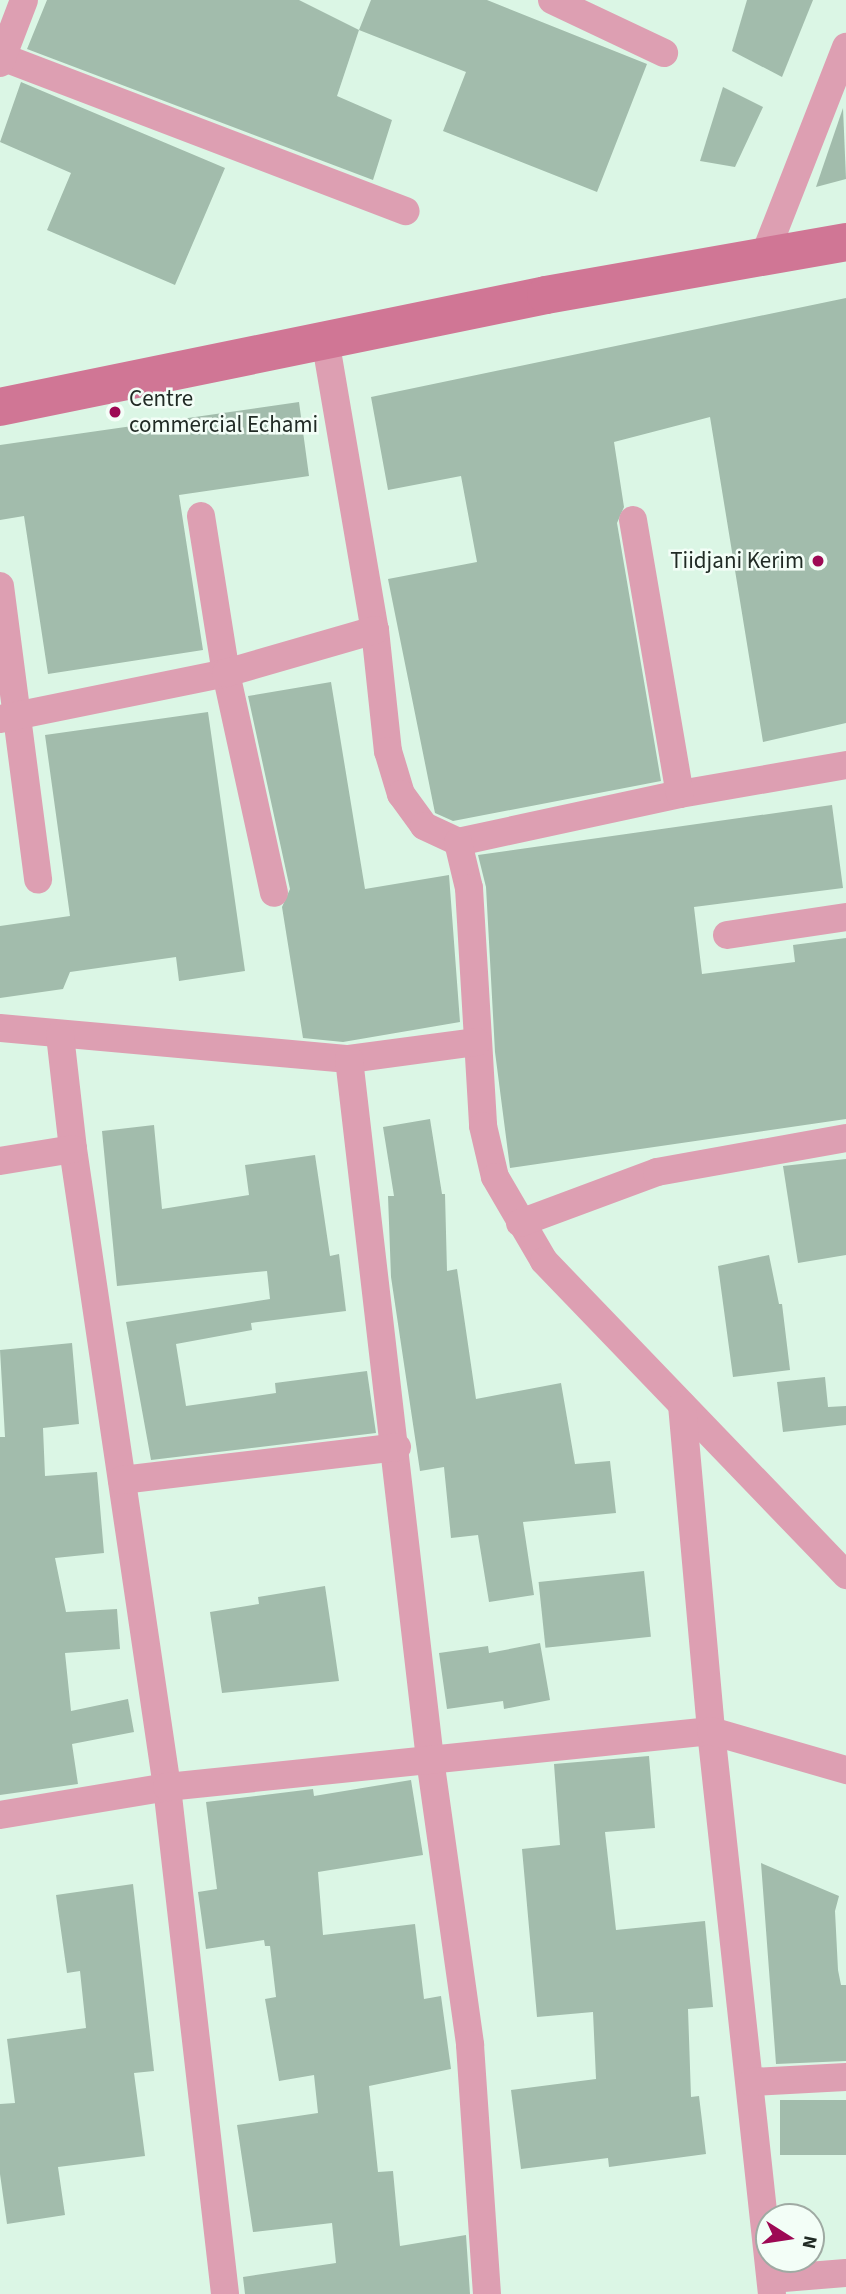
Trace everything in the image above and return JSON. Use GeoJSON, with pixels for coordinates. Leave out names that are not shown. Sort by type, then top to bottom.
{"type":"FeatureCollection","features":[{"type":"Feature","properties":{"kind":"street"},"geometry":{"type":"LineString","coordinates":[[24,0],[1,60],[406,211]]}},
{"type":"Feature","properties":{"kind":"street"},"geometry":{"type":"LineString","coordinates":[[552,0],[664,53]]}},
{"type":"Feature","properties":{"kind":"street"},"geometry":{"type":"LineString","coordinates":[[762,258],[846,47]]}},
{"type":"Feature","properties":{"kind":"street"},"geometry":{"type":"LineString","coordinates":[[0,407],[325,339],[846,242]]}},
{"type":"Feature","properties":{"kind":"street"},"geometry":{"type":"LineString","coordinates":[[325,339],[375,630],[387,751],[401,793],[424,826],[458,842],[680,794],[846,765]]}},
{"type":"Feature","properties":{"kind":"street"},"geometry":{"type":"LineString","coordinates":[[201,516],[226,673],[274,893]]}},
{"type":"Feature","properties":{"kind":"street"},"geometry":{"type":"LineString","coordinates":[[633,520],[680,794]]}},
{"type":"Feature","properties":{"kind":"street"},"geometry":{"type":"LineString","coordinates":[[0,586],[8,717],[38,880]]}},
{"type":"Feature","properties":{"kind":"street"},"geometry":{"type":"LineString","coordinates":[[8,717],[226,673],[375,630]]}},
{"type":"Feature","properties":{"kind":"street"},"geometry":{"type":"LineString","coordinates":[[458,842],[469,888],[482,1126],[495,1177],[544,1261],[846,1575]]}},
{"type":"Feature","properties":{"kind":"street"},"geometry":{"type":"LineString","coordinates":[[727,935],[846,917]]}},
{"type":"Feature","properties":{"kind":"street"},"geometry":{"type":"LineString","coordinates":[[0,1028],[349,1059],[477,1042]]}},
{"type":"Feature","properties":{"kind":"street"},"geometry":{"type":"LineString","coordinates":[[60,1035],[73,1149],[167,1787],[225,2294]]}},
{"type":"Feature","properties":{"kind":"street"},"geometry":{"type":"LineString","coordinates":[[349,1059],[397,1447],[430,1759],[470,2045],[487,2294]]}},
{"type":"Feature","properties":{"kind":"street"},"geometry":{"type":"LineString","coordinates":[[520,1223],[657,1172],[846,1138]]}},
{"type":"Feature","properties":{"kind":"street"},"geometry":{"type":"LineString","coordinates":[[0,1161],[73,1149]]}},
{"type":"Feature","properties":{"kind":"street"},"geometry":{"type":"LineString","coordinates":[[682,1405],[711,1731],[752,2082],[771,2287],[846,2273]]}},
{"type":"Feature","properties":{"kind":"street"},"geometry":{"type":"LineString","coordinates":[[122,1480],[397,1447]]}},
{"type":"Feature","properties":{"kind":"street"},"geometry":{"type":"LineString","coordinates":[[0,1815],[167,1787],[711,1731],[846,1770]]}},
{"type":"Feature","properties":{"kind":"street"},"geometry":{"type":"LineString","coordinates":[[752,2082],[846,2077]]}},
{"type":"Feature","properties":{"kind":"building"},"geometry":{"type":"Polygon","coordinates":[[[47,0],[299,0],[359,30],[337,96],[392,120],[373,180],[27,49],[47,0]]]}},
{"type":"Feature","properties":{"kind":"building"},"geometry":{"type":"Polygon","coordinates":[[[371,0],[487,0],[647,64],[597,192],[443,131],[466,72],[359,30],[371,0]]]}},
{"type":"Feature","properties":{"kind":"building"},"geometry":{"type":"Polygon","coordinates":[[[747,0],[813,0],[782,77],[732,51],[747,0]]]}},
{"type":"Feature","properties":{"kind":"building"},"geometry":{"type":"Polygon","coordinates":[[[21,82],[225,168],[175,285],[47,230],[71,173],[0,142],[21,82]]]}},
{"type":"Feature","properties":{"kind":"building"},"geometry":{"type":"Polygon","coordinates":[[[723,87],[763,107],[735,167],[700,161],[723,87]]]}},
{"type":"Feature","properties":{"kind":"building"},"geometry":{"type":"Polygon","coordinates":[[[843,108],[846,179],[816,187],[843,108]]]}},
{"type":"Feature","properties":{"kind":"building"},"geometry":{"type":"Polygon","coordinates":[[[846,298],[846,723],[763,742],[710,417],[614,442],[624,507],[617,523],[661,781],[453,821],[435,813],[388,579],[477,562],[461,476],[388,490],[371,397],[846,298]]]}},
{"type":"Feature","properties":{"kind":"building"},"geometry":{"type":"Polygon","coordinates":[[[299,402],[309,476],[179,495],[203,650],[48,674],[24,516],[0,520],[0,445],[299,402]]]}},
{"type":"Feature","properties":{"kind":"building"},"geometry":{"type":"Polygon","coordinates":[[[331,682],[365,889],[449,875],[460,1022],[343,1042],[303,1038],[282,907],[290,889],[248,696],[331,682]]]}},
{"type":"Feature","properties":{"kind":"building"},"geometry":{"type":"Polygon","coordinates":[[[208,712],[245,971],[179,981],[176,957],[70,972],[63,989],[0,998],[0,926],[70,916],[45,735],[208,712]]]}},
{"type":"Feature","properties":{"kind":"building"},"geometry":{"type":"Polygon","coordinates":[[[832,805],[843,888],[694,907],[702,974],[795,962],[793,945],[846,938],[846,1119],[510,1168],[495,1052],[486,887],[478,855],[832,805]]]}},
{"type":"Feature","properties":{"kind":"building"},"geometry":{"type":"Polygon","coordinates":[[[430,1119],[442,1194],[445,1194],[447,1271],[457,1269],[476,1399],[561,1383],[575,1464],[610,1461],[616,1513],[523,1522],[534,1595],[489,1602],[478,1535],[451,1538],[444,1467],[420,1471],[391,1277],[388,1196],[394,1196],[383,1127],[430,1119]]]}},
{"type":"Feature","properties":{"kind":"building"},"geometry":{"type":"Polygon","coordinates":[[[154,1125],[162,1209],[249,1195],[245,1165],[315,1155],[330,1256],[339,1254],[346,1311],[251,1323],[252,1330],[176,1344],[186,1406],[276,1393],[275,1383],[367,1371],[376,1433],[151,1460],[126,1322],[270,1299],[267,1271],[117,1286],[102,1131],[154,1125]]]}},
{"type":"Feature","properties":{"kind":"building"},"geometry":{"type":"Polygon","coordinates":[[[846,1159],[846,1255],[798,1263],[783,1166],[846,1159]]]}},
{"type":"Feature","properties":{"kind":"building"},"geometry":{"type":"Polygon","coordinates":[[[769,1255],[779,1304],[782,1304],[790,1370],[733,1377],[718,1266],[769,1255]]]}},
{"type":"Feature","properties":{"kind":"building"},"geometry":{"type":"Polygon","coordinates":[[[72,1343],[79,1424],[43,1428],[45,1476],[97,1472],[104,1553],[55,1558],[66,1612],[117,1609],[120,1649],[65,1653],[71,1711],[128,1699],[134,1732],[72,1744],[78,1784],[0,1795],[0,1437],[5,1437],[0,1350],[72,1343]]]}},
{"type":"Feature","properties":{"kind":"building"},"geometry":{"type":"Polygon","coordinates":[[[825,1377],[828,1407],[846,1406],[846,1425],[783,1432],[777,1382],[825,1377]]]}},
{"type":"Feature","properties":{"kind":"building"},"geometry":{"type":"Polygon","coordinates":[[[644,1571],[651,1637],[545,1648],[539,1582],[644,1571]]]}},
{"type":"Feature","properties":{"kind":"building"},"geometry":{"type":"Polygon","coordinates":[[[325,1586],[339,1681],[222,1693],[210,1612],[259,1604],[258,1597],[325,1586]]]}},
{"type":"Feature","properties":{"kind":"building"},"geometry":{"type":"Polygon","coordinates":[[[540,1643],[550,1700],[504,1709],[503,1701],[447,1709],[439,1653],[488,1646],[489,1653],[540,1643]]]}},
{"type":"Feature","properties":{"kind":"building"},"geometry":{"type":"Polygon","coordinates":[[[649,1756],[655,1828],[605,1832],[616,1930],[705,1921],[713,2007],[688,2009],[691,2097],[699,2096],[706,2154],[609,2167],[608,2158],[521,2169],[511,2090],[596,2079],[593,2012],[537,2017],[522,1849],[560,1845],[554,1764],[649,1756]]]}},
{"type":"Feature","properties":{"kind":"building"},"geometry":{"type":"Polygon","coordinates":[[[411,1780],[423,1855],[318,1872],[323,1935],[415,1924],[424,1999],[441,1996],[451,2069],[369,2086],[378,2172],[393,2171],[400,2246],[466,2235],[470,2294],[245,2294],[243,2277],[336,2263],[332,2223],[253,2232],[237,2125],[318,2113],[314,2075],[279,2081],[265,1999],[276,1997],[270,1946],[265,1946],[264,1940],[206,1949],[198,1892],[217,1889],[206,1802],[313,1789],[314,1796],[411,1780]]]}},
{"type":"Feature","properties":{"kind":"building"},"geometry":{"type":"Polygon","coordinates":[[[761,1863],[839,1896],[835,1911],[838,1970],[841,1985],[846,1985],[846,2061],[776,2064],[761,1863]]]}},
{"type":"Feature","properties":{"kind":"building"},"geometry":{"type":"Polygon","coordinates":[[[133,1884],[154,2071],[134,2073],[145,2156],[58,2167],[65,2215],[7,2224],[0,2174],[0,2104],[15,2103],[7,2039],[86,2028],[80,1971],[67,1973],[56,1895],[133,1884]]]}},
{"type":"Feature","properties":{"kind":"building"},"geometry":{"type":"Polygon","coordinates":[[[780,2100],[846,2100],[846,2155],[780,2155],[780,2100]]]}},
{"type":"Feature","properties":{"kind":"place","name":"Centre commercial Echami"},"geometry":{"type":"Point","coordinates":[115,412]}},
{"type":"Feature","properties":{"kind":"place","name":"Tiidjani Kerim"},"geometry":{"type":"Point","coordinates":[818,561]}}]}
